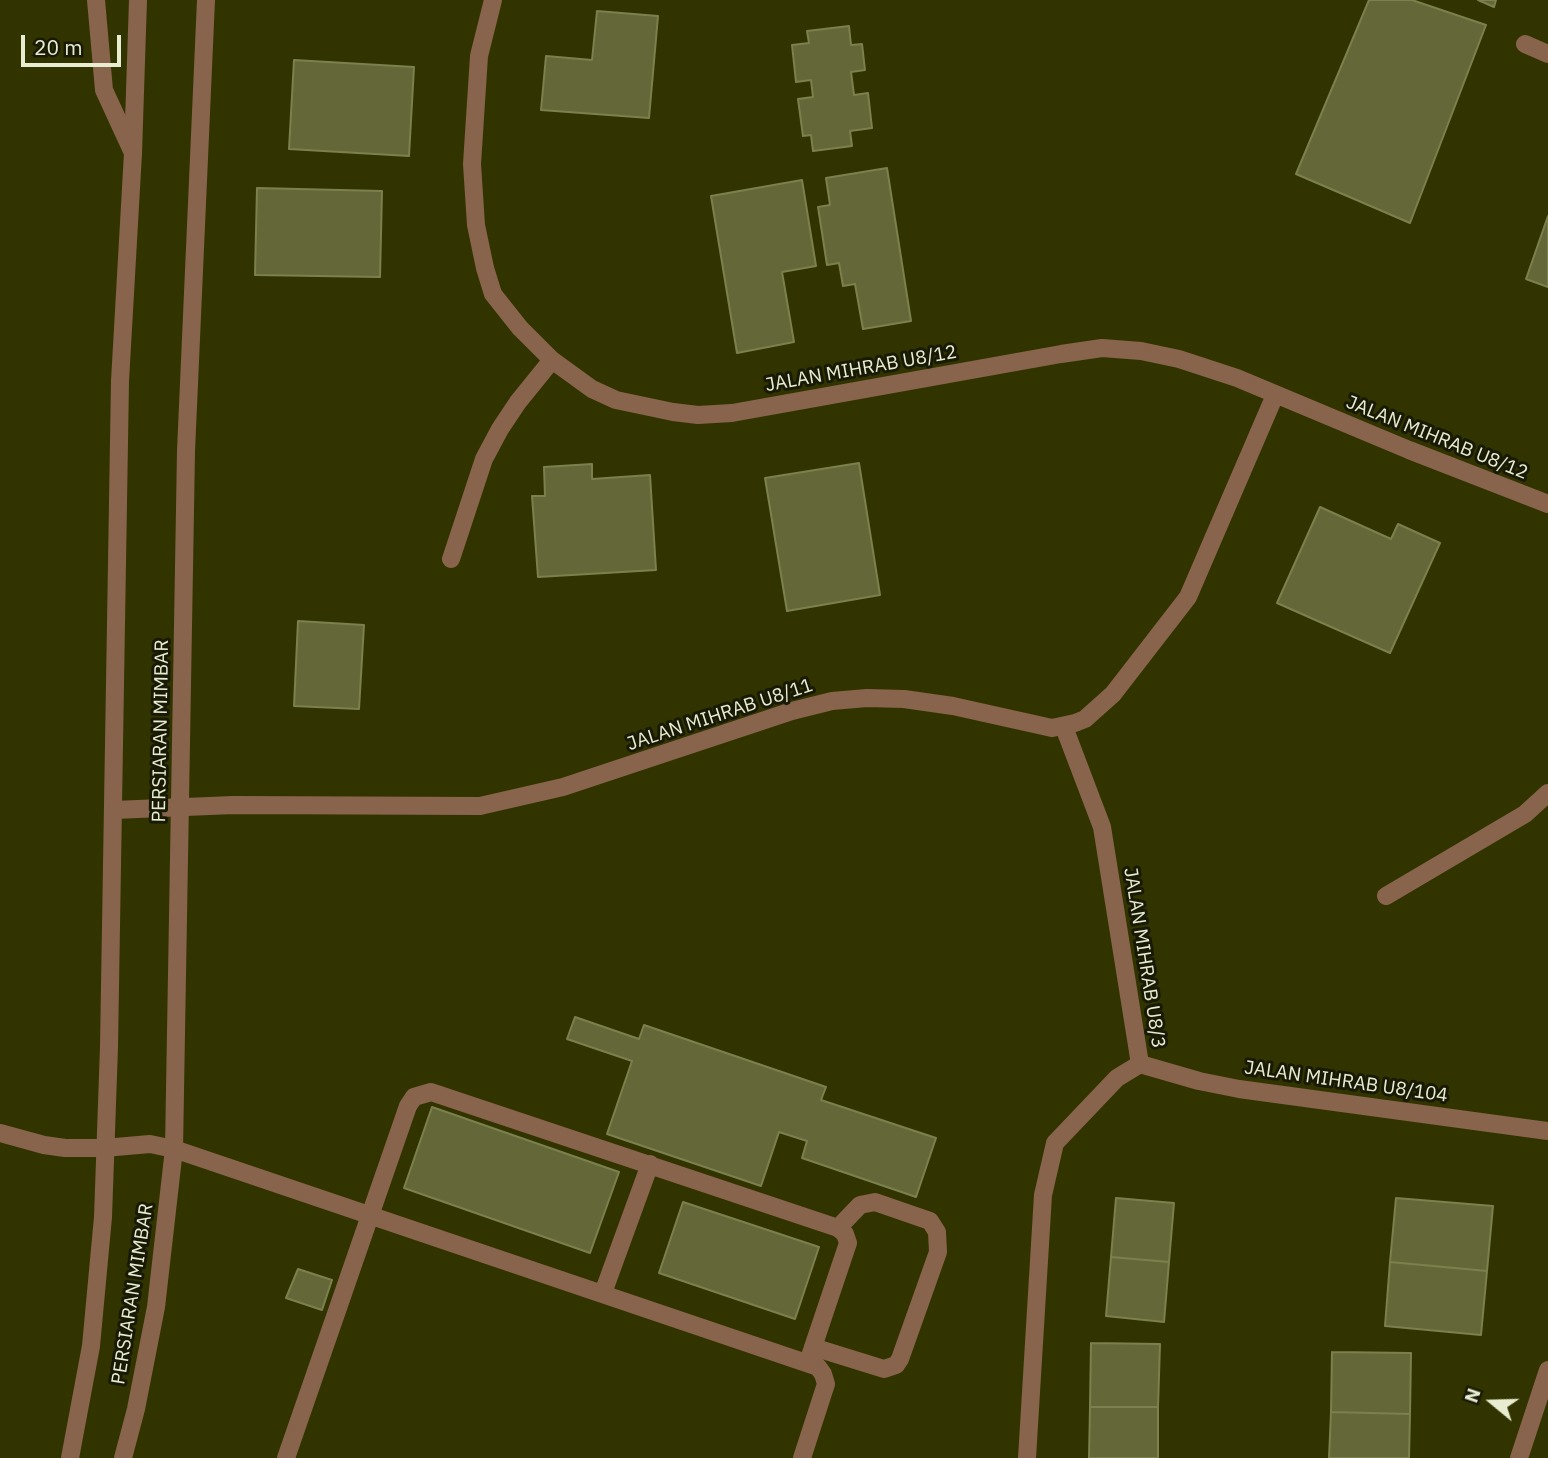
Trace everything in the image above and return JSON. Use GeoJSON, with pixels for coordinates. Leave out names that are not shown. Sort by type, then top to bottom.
{"type":"FeatureCollection","features":[{"type":"Feature","properties":{"kind":"street"},"geometry":{"type":"LineString","coordinates":[[96,0],[104,90],[133,153]]}},
{"type":"Feature","properties":{"kind":"street","name":"PERSIARAN MIMBAR"},"geometry":{"type":"LineString","coordinates":[[69,1458],[91,1346],[103,1217],[114,810],[120,381],[133,153],[138,0]]}},
{"type":"Feature","properties":{"kind":"street","name":"PERSIARAN MIMBAR"},"geometry":{"type":"LineString","coordinates":[[123,1458],[136,1409],[156,1307],[174,1149],[186,451],[206,0]]}},
{"type":"Feature","properties":{"kind":"street","name":"JALAN MIHRAB U8/12"},"geometry":{"type":"LineString","coordinates":[[493,0],[479,56],[472,164],[476,225],[493,294],[520,328],[552,360],[592,389],[616,400],[644,407],[698,415],[733,413],[1102,348],[1141,351],[1179,359],[1224,374],[1548,504]]}},
{"type":"Feature","properties":{"kind":"street"},"geometry":{"type":"LineString","coordinates":[[1525,44],[1548,54]]}},
{"type":"Feature","properties":{"kind":"street"},"geometry":{"type":"LineString","coordinates":[[451,559],[484,459],[499,429],[517,402],[552,360]]}},
{"type":"Feature","properties":{"kind":"street"},"geometry":{"type":"LineString","coordinates":[[1064,727],[1085,719],[1113,694],[1188,597],[1275,395]]}},
{"type":"Feature","properties":{"kind":"street","name":"JALAN MIHRAB U8/11"},"geometry":{"type":"LineString","coordinates":[[114,810],[181,806],[480,806],[563,787],[792,710],[832,701],[904,699],[953,706],[1039,726],[1064,727]]}},
{"type":"Feature","properties":{"kind":"street","name":"JALAN MIHRAB U8/3"},"geometry":{"type":"LineString","coordinates":[[1027,1458],[1043,1195],[1055,1143],[1117,1077],[1140,1064],[1102,827],[1064,727]]}},
{"type":"Feature","properties":{"kind":"street"},"geometry":{"type":"LineString","coordinates":[[1386,896],[1525,814],[1548,793]]}},
{"type":"Feature","properties":{"kind":"street","name":"JALAN MIHRAB U8/104"},"geometry":{"type":"LineString","coordinates":[[1140,1064],[1239,1089],[1548,1131]]}},
{"type":"Feature","properties":{"kind":"street"},"geometry":{"type":"LineString","coordinates":[[286,1458],[408,1107],[414,1097],[431,1092],[838,1228],[845,1234],[848,1243],[811,1355],[826,1384],[802,1458]]}},
{"type":"Feature","properties":{"kind":"street"},"geometry":{"type":"LineString","coordinates":[[0,1133],[65,1147],[104,1148],[149,1144],[174,1149],[603,1293],[811,1355],[884,1369],[896,1365],[938,1252],[937,1232],[930,1221],[875,1202],[859,1205],[838,1228]]}},
{"type":"Feature","properties":{"kind":"street"},"geometry":{"type":"LineString","coordinates":[[603,1293],[650,1164]]}},
{"type":"Feature","properties":{"kind":"street"},"geometry":{"type":"LineString","coordinates":[[1519,1458],[1548,1370]]}},
{"type":"Feature","properties":{"kind":"building"},"geometry":{"type":"Polygon","coordinates":[[[1369,0],[1412,0],[1486,25],[1410,223],[1296,174],[1369,0]]]}},
{"type":"Feature","properties":{"kind":"building"},"geometry":{"type":"Polygon","coordinates":[[[1478,0],[1496,0],[1494,7],[1478,0]]]}},
{"type":"Feature","properties":{"kind":"building"},"geometry":{"type":"Polygon","coordinates":[[[597,11],[658,16],[649,118],[541,110],[546,56],[592,60],[597,11]]]}},
{"type":"Feature","properties":{"kind":"building"},"geometry":{"type":"Polygon","coordinates":[[[849,26],[851,45],[862,44],[865,70],[851,72],[854,95],[868,93],[872,128],[850,131],[852,146],[813,151],[811,135],[803,136],[798,99],[813,97],[811,80],[796,82],[792,45],[809,43],[807,31],[849,26]]]}},
{"type":"Feature","properties":{"kind":"building"},"geometry":{"type":"Polygon","coordinates":[[[294,60],[414,67],[409,156],[289,149],[294,60]]]}},
{"type":"Feature","properties":{"kind":"building"},"geometry":{"type":"Polygon","coordinates":[[[887,168],[911,321],[863,329],[855,284],[843,286],[839,263],[827,265],[818,207],[830,205],[826,178],[887,168]]]}},
{"type":"Feature","properties":{"kind":"building"},"geometry":{"type":"Polygon","coordinates":[[[802,180],[816,266],[782,272],[794,342],[737,353],[711,196],[802,180]]]}},
{"type":"Feature","properties":{"kind":"building"},"geometry":{"type":"Polygon","coordinates":[[[257,188],[382,191],[380,277],[255,275],[257,188]]]}},
{"type":"Feature","properties":{"kind":"building"},"geometry":{"type":"Polygon","coordinates":[[[1548,216],[1548,287],[1526,279],[1548,216]]]}},
{"type":"Feature","properties":{"kind":"building"},"geometry":{"type":"Polygon","coordinates":[[[859,463],[880,595],[787,611],[765,478],[859,463]]]}},
{"type":"Feature","properties":{"kind":"building"},"geometry":{"type":"Polygon","coordinates":[[[592,464],[592,479],[650,475],[656,570],[538,577],[532,496],[545,496],[544,467],[592,464]]]}},
{"type":"Feature","properties":{"kind":"building"},"geometry":{"type":"Polygon","coordinates":[[[1320,507],[1391,539],[1398,524],[1440,543],[1390,653],[1277,603],[1320,507]]]}},
{"type":"Feature","properties":{"kind":"building"},"geometry":{"type":"Polygon","coordinates":[[[298,621],[364,625],[359,709],[294,706],[298,621]]]}},
{"type":"Feature","properties":{"kind":"building"},"geometry":{"type":"Polygon","coordinates":[[[575,1017],[639,1039],[644,1025],[826,1087],[821,1100],[936,1138],[916,1197],[802,1158],[807,1141],[779,1132],[761,1186],[607,1134],[632,1061],[567,1039],[575,1017]]]}},
{"type":"Feature","properties":{"kind":"building"},"geometry":{"type":"Polygon","coordinates":[[[432,1107],[619,1172],[590,1253],[404,1188],[432,1107]]]}},
{"type":"Feature","properties":{"kind":"building"},"geometry":{"type":"Polygon","coordinates":[[[1116,1198],[1174,1203],[1169,1262],[1111,1257],[1116,1198]]]}},
{"type":"Feature","properties":{"kind":"building"},"geometry":{"type":"Polygon","coordinates":[[[1396,1198],[1493,1206],[1487,1271],[1390,1262],[1396,1198]]]}},
{"type":"Feature","properties":{"kind":"building"},"geometry":{"type":"Polygon","coordinates":[[[683,1202],[819,1247],[795,1319],[659,1273],[683,1202]]]}},
{"type":"Feature","properties":{"kind":"building"},"geometry":{"type":"Polygon","coordinates":[[[1111,1257],[1169,1262],[1164,1322],[1106,1316],[1111,1257]]]}},
{"type":"Feature","properties":{"kind":"building"},"geometry":{"type":"Polygon","coordinates":[[[1390,1262],[1487,1271],[1481,1335],[1385,1326],[1390,1262]]]}},
{"type":"Feature","properties":{"kind":"building"},"geometry":{"type":"Polygon","coordinates":[[[298,1269],[332,1280],[322,1310],[286,1298],[298,1269]]]}},
{"type":"Feature","properties":{"kind":"building"},"geometry":{"type":"Polygon","coordinates":[[[1091,1343],[1160,1344],[1158,1407],[1090,1407],[1091,1343]]]}},
{"type":"Feature","properties":{"kind":"building"},"geometry":{"type":"Polygon","coordinates":[[[1332,1352],[1411,1353],[1410,1414],[1331,1412],[1332,1352]]]}},
{"type":"Feature","properties":{"kind":"building"},"geometry":{"type":"Polygon","coordinates":[[[1090,1407],[1158,1407],[1158,1458],[1089,1458],[1090,1407]]]}},
{"type":"Feature","properties":{"kind":"building"},"geometry":{"type":"Polygon","coordinates":[[[1331,1412],[1410,1414],[1409,1458],[1329,1458],[1331,1412]]]}}]}
